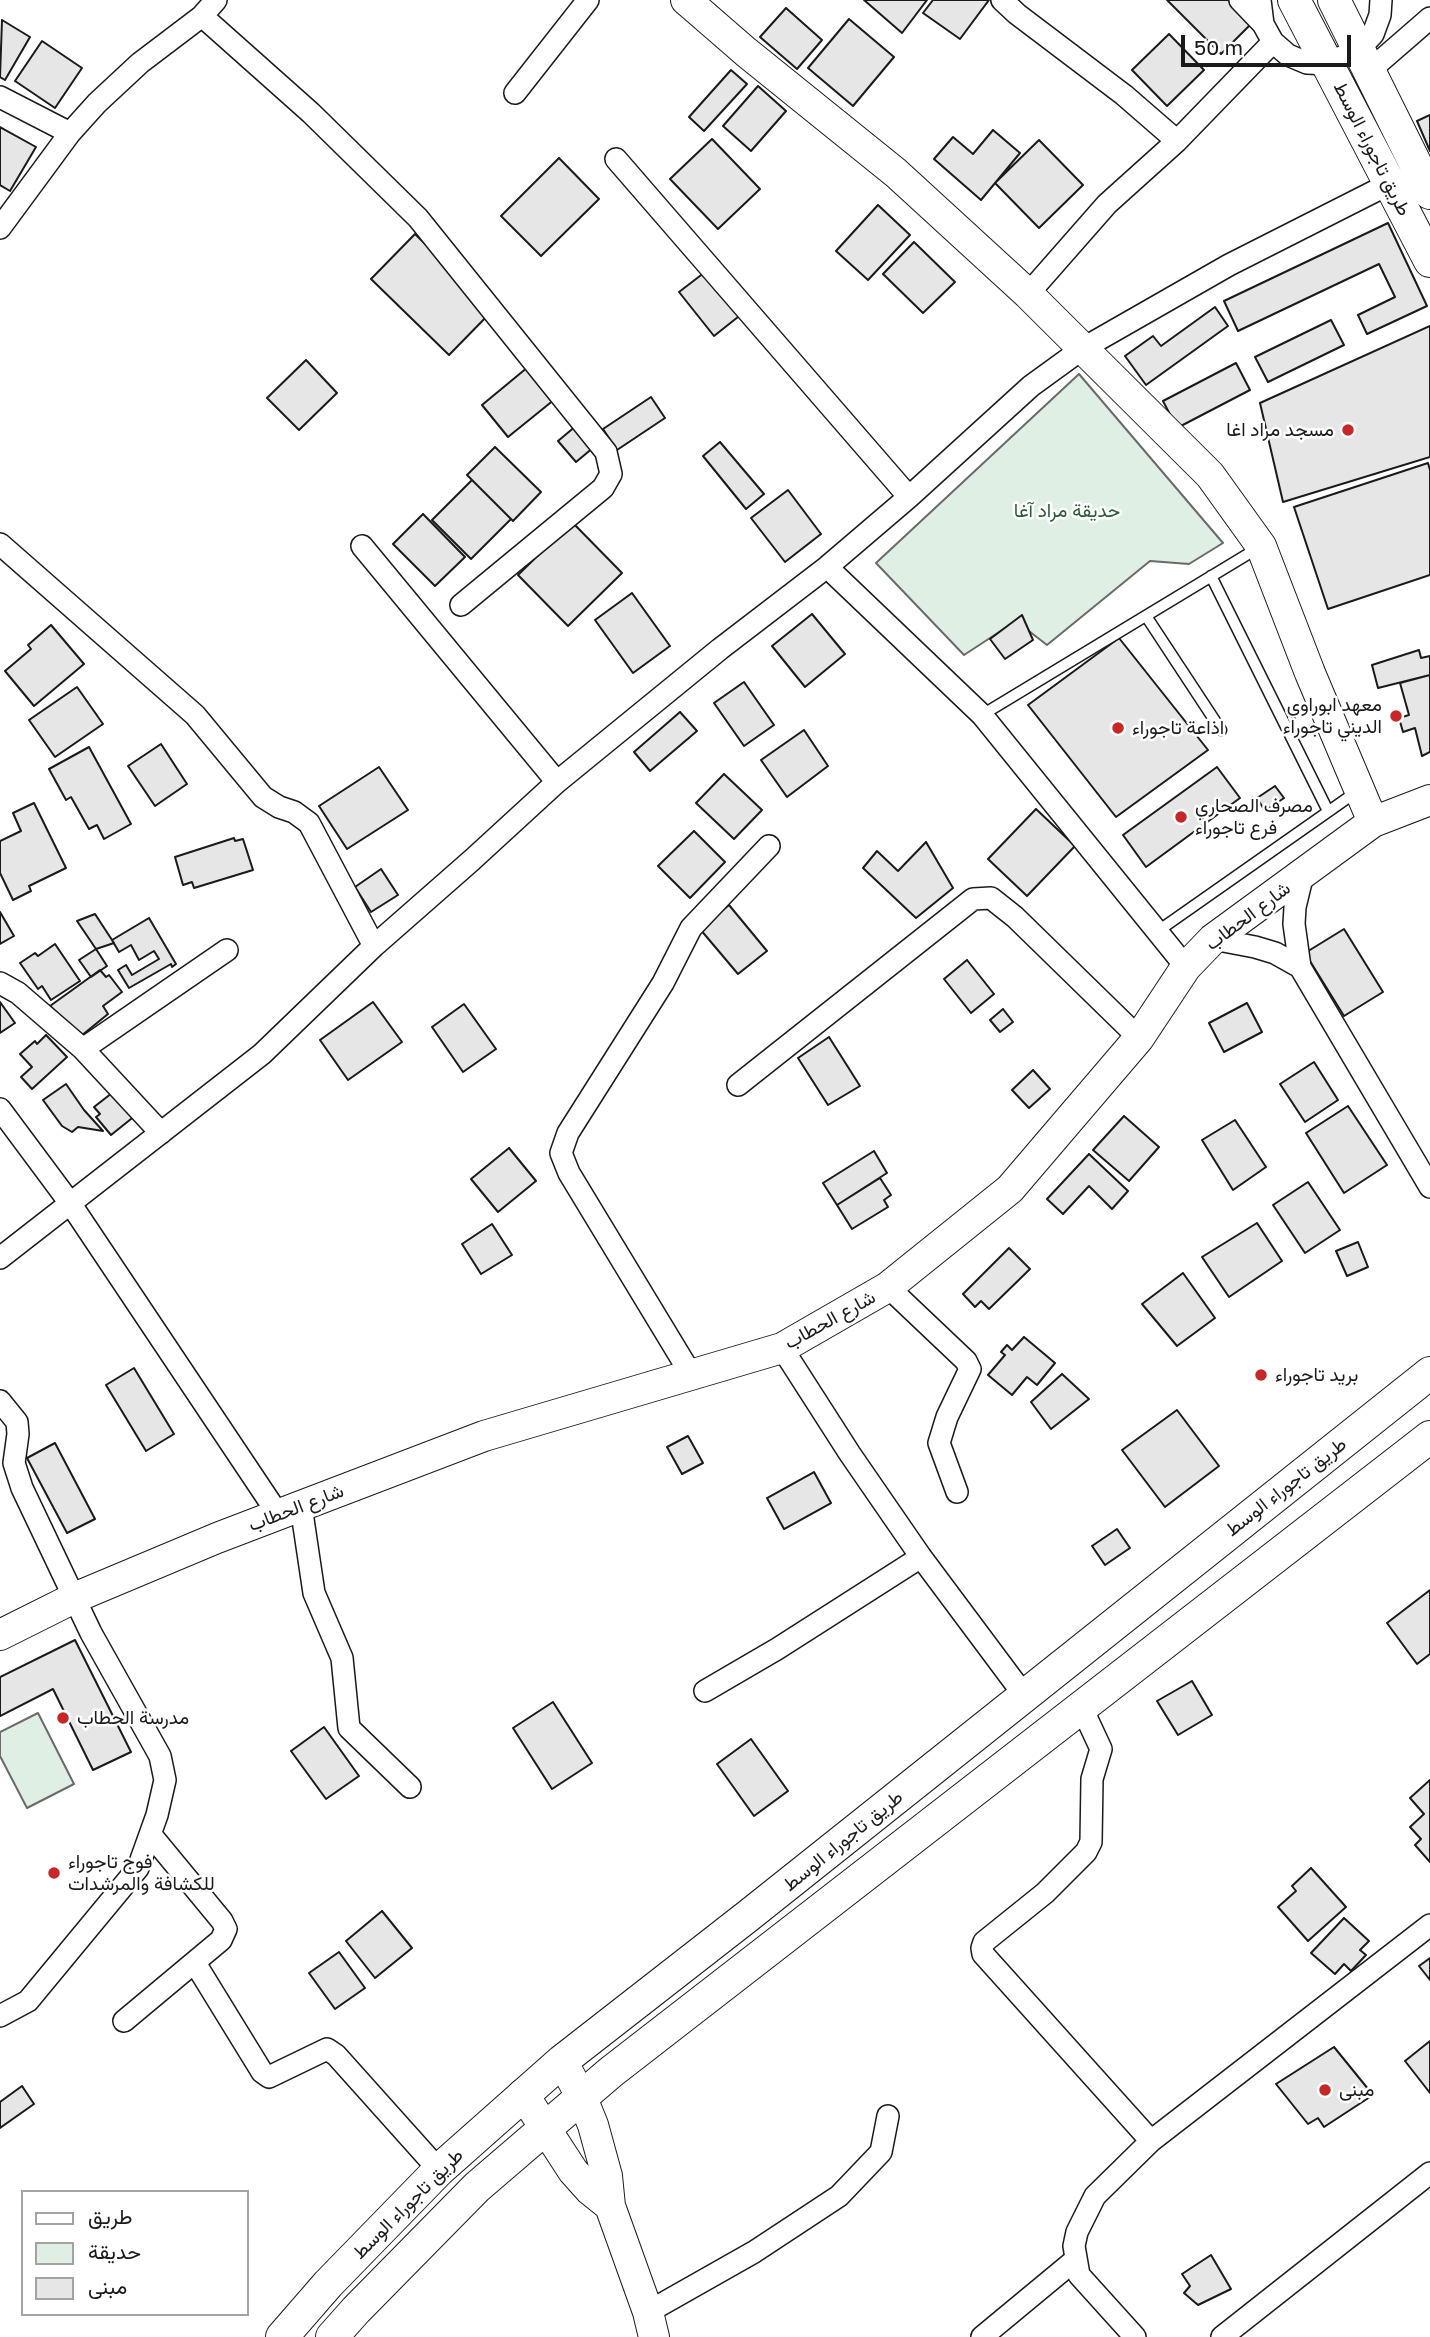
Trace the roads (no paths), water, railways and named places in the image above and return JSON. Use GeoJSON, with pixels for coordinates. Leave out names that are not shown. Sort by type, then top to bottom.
{"type":"FeatureCollection","features":[{"type":"Feature","properties":{"kind":"main road","name":"طريق تاجوراء الوسط"},"geometry":{"type":"LineString","coordinates":[[1294,0],[1430,261]]}},
{"type":"Feature","properties":{"kind":"main road","name":"طريق تاجوراء الوسط"},"geometry":{"type":"LineString","coordinates":[[1334,0],[1430,193]]}},
{"type":"Feature","properties":{"kind":"main road","name":"طريق تاجوراء الوسط"},"geometry":{"type":"LineString","coordinates":[[282,2337],[328,2284],[439,2170],[562,2061],[1430,1373]]}},
{"type":"Feature","properties":{"kind":"main road"},"geometry":{"type":"LineString","coordinates":[[332,2337],[477,2187],[545,2128],[771,1946],[1430,1437]]}},
{"type":"Feature","properties":{"kind":"street"},"geometry":{"type":"LineString","coordinates":[[0,228],[70,133],[97,103],[140,63],[202,16],[216,0]]}},
{"type":"Feature","properties":{"kind":"street"},"geometry":{"type":"LineString","coordinates":[[515,93],[588,0]]}},
{"type":"Feature","properties":{"kind":"street"},"geometry":{"type":"LineString","coordinates":[[686,0],[896,173],[1028,294],[1210,475],[1261,546],[1373,822]]}},
{"type":"Feature","properties":{"kind":"street"},"geometry":{"type":"LineString","coordinates":[[1002,0],[1124,95],[1177,141]]}},
{"type":"Feature","properties":{"kind":"street"},"geometry":{"type":"LineString","coordinates":[[1240,0],[1288,55],[1307,63],[1328,64],[1364,59],[1430,18]]}},
{"type":"Feature","properties":{"kind":"street"},"geometry":{"type":"LineString","coordinates":[[1260,0],[1268,33]]}},
{"type":"Feature","properties":{"kind":"street"},"geometry":{"type":"LineString","coordinates":[[1364,59],[1380,15],[1381,0]]}},
{"type":"Feature","properties":{"kind":"street"},"geometry":{"type":"LineString","coordinates":[[202,16],[311,113],[418,218],[606,452],[611,474],[603,488],[461,605]]}},
{"type":"Feature","properties":{"kind":"street"},"geometry":{"type":"LineString","coordinates":[[1028,294],[1107,204],[1177,141],[1268,33]]}},
{"type":"Feature","properties":{"kind":"street"},"geometry":{"type":"LineString","coordinates":[[0,96],[70,133]]}},
{"type":"Feature","properties":{"kind":"street"},"geometry":{"type":"LineString","coordinates":[[616,159],[909,497]]}},
{"type":"Feature","properties":{"kind":"street"},"geometry":{"type":"LineString","coordinates":[[0,1258],[261,1054],[374,946],[557,782],[720,649],[827,567],[1031,386],[1082,349],[1229,265],[1389,184]]}},
{"type":"Feature","properties":{"kind":"street"},"geometry":{"type":"LineString","coordinates":[[0,544],[195,715],[263,797],[279,807],[295,811],[309,823],[374,946]]}},
{"type":"Feature","properties":{"kind":"street"},"geometry":{"type":"LineString","coordinates":[[362,546],[557,782]]}},
{"type":"Feature","properties":{"kind":"street"},"geometry":{"type":"LineString","coordinates":[[827,567],[982,715],[1186,967]]}},
{"type":"Feature","properties":{"kind":"street","name":"شارع الحطاب"},"geometry":{"type":"LineString","coordinates":[[0,1634],[74,1598],[217,1538],[484,1436],[782,1348],[888,1287],[1010,1189],[1139,1038],[1186,967],[1213,939],[1373,822],[1430,800]]}},
{"type":"Feature","properties":{"kind":"street"},"geometry":{"type":"LineString","coordinates":[[692,1376],[569,1173],[561,1153],[568,1133],[663,983],[691,928],[769,846]]}},
{"type":"Feature","properties":{"kind":"street"},"geometry":{"type":"LineString","coordinates":[[1303,874],[1295,906],[1294,924],[1300,967],[1430,1187]]}},
{"type":"Feature","properties":{"kind":"street"},"geometry":{"type":"LineString","coordinates":[[738,1085],[973,900],[991,898],[1015,917],[1139,1038]]}},
{"type":"Feature","properties":{"kind":"street"},"geometry":{"type":"LineString","coordinates":[[1213,939],[1275,953],[1300,967]]}},
{"type":"Feature","properties":{"kind":"street"},"geometry":{"type":"LineString","coordinates":[[83,1049],[227,950]]}},
{"type":"Feature","properties":{"kind":"street"},"geometry":{"type":"LineString","coordinates":[[0,983],[18,993],[83,1049],[161,1133]]}},
{"type":"Feature","properties":{"kind":"street"},"geometry":{"type":"LineString","coordinates":[[0,1109],[290,1510],[314,1593],[342,1658],[349,1728],[410,1787]]}},
{"type":"Feature","properties":{"kind":"street"},"geometry":{"type":"LineString","coordinates":[[888,1287],[966,1361],[970,1369],[947,1417],[939,1443],[957,1492]]}},
{"type":"Feature","properties":{"kind":"street"},"geometry":{"type":"LineString","coordinates":[[782,1348],[920,1557],[1024,1695]]}},
{"type":"Feature","properties":{"kind":"street"},"geometry":{"type":"LineString","coordinates":[[0,1401],[17,1422],[19,1434],[14,1463],[22,1488],[74,1598],[160,1756],[164,1780],[151,1835],[138,1868],[28,2001],[0,2016]]}},
{"type":"Feature","properties":{"kind":"street"},"geometry":{"type":"LineString","coordinates":[[705,1691],[777,1650],[920,1557]]}},
{"type":"Feature","properties":{"kind":"street"},"geometry":{"type":"LineString","coordinates":[[1081,1706],[1101,1749],[1092,1779],[1091,1842],[1086,1852],[1045,1893],[984,1942],[982,1948],[983,1954],[1151,2141]]}},
{"type":"Feature","properties":{"kind":"street"},"geometry":{"type":"LineString","coordinates":[[124,2021],[221,1940],[226,1928],[151,1835]]}},
{"type":"Feature","properties":{"kind":"street"},"geometry":{"type":"LineString","coordinates":[[1135,2337],[1079,2275],[1075,2260],[1077,2232],[1095,2196],[1151,2141],[1430,1925]]}},
{"type":"Feature","properties":{"kind":"street"},"geometry":{"type":"LineString","coordinates":[[195,1963],[262,2072],[270,2077],[327,2049],[336,2055],[439,2170]]}},
{"type":"Feature","properties":{"kind":"street"},"geometry":{"type":"LineString","coordinates":[[562,2061],[582,2098],[601,2151],[610,2206],[651,2325],[839,2196],[881,2152],[888,2116]]}},
{"type":"Feature","properties":{"kind":"street"},"geometry":{"type":"LineString","coordinates":[[523,2094],[573,2171],[590,2190],[610,2206]]}},
{"type":"Feature","properties":{"kind":"street"},"geometry":{"type":"LineString","coordinates":[[1222,2337],[1430,2173]]}},
{"type":"Feature","properties":{"kind":"street"},"geometry":{"type":"LineString","coordinates":[[982,2337],[1075,2260]]}},
{"type":"Feature","properties":{"kind":"lane"},"geometry":{"type":"LineString","coordinates":[[982,715],[1261,546]]}},
{"type":"Feature","properties":{"kind":"lane"},"geometry":{"type":"LineString","coordinates":[[1211,576],[1328,811]]}},
{"type":"Feature","properties":{"kind":"lane"},"geometry":{"type":"LineString","coordinates":[[1146,616],[1221,730]]}},
{"type":"Feature","properties":{"kind":"lane"},"geometry":{"type":"LineString","coordinates":[[1158,931],[1359,789]]}},
{"type":"Feature","properties":{"kind":"place","name":"مسجد مراد اغا"},"geometry":{"type":"Point","coordinates":[1348,430]}},
{"type":"Feature","properties":{"kind":"place","name":"معهد ابوراوي الديني تاجوراء"},"geometry":{"type":"Point","coordinates":[1396,716]}},
{"type":"Feature","properties":{"kind":"place","name":"اذاعة تاجوراء"},"geometry":{"type":"Point","coordinates":[1118,728]}},
{"type":"Feature","properties":{"kind":"place","name":"مصرف الصحاري فرع تاجوراء"},"geometry":{"type":"Point","coordinates":[1181,817]}},
{"type":"Feature","properties":{"kind":"place","name":"بريد تاجوراء"},"geometry":{"type":"Point","coordinates":[1261,1375]}},
{"type":"Feature","properties":{"kind":"place","name":"مدرسة الحطاب"},"geometry":{"type":"Point","coordinates":[63,1718]}},
{"type":"Feature","properties":{"kind":"place","name":"فوج تاجوراء للكشافة والمرشدات"},"geometry":{"type":"Point","coordinates":[54,1873]}},
{"type":"Feature","properties":{"kind":"place","name":"مبنى"},"geometry":{"type":"Point","coordinates":[1325,2090]}},
{"type":"Feature","properties":{"kind":"park label","name":"حديقة مراد آغا"},"geometry":{"type":"Point","coordinates":[1067,511]}}]}
